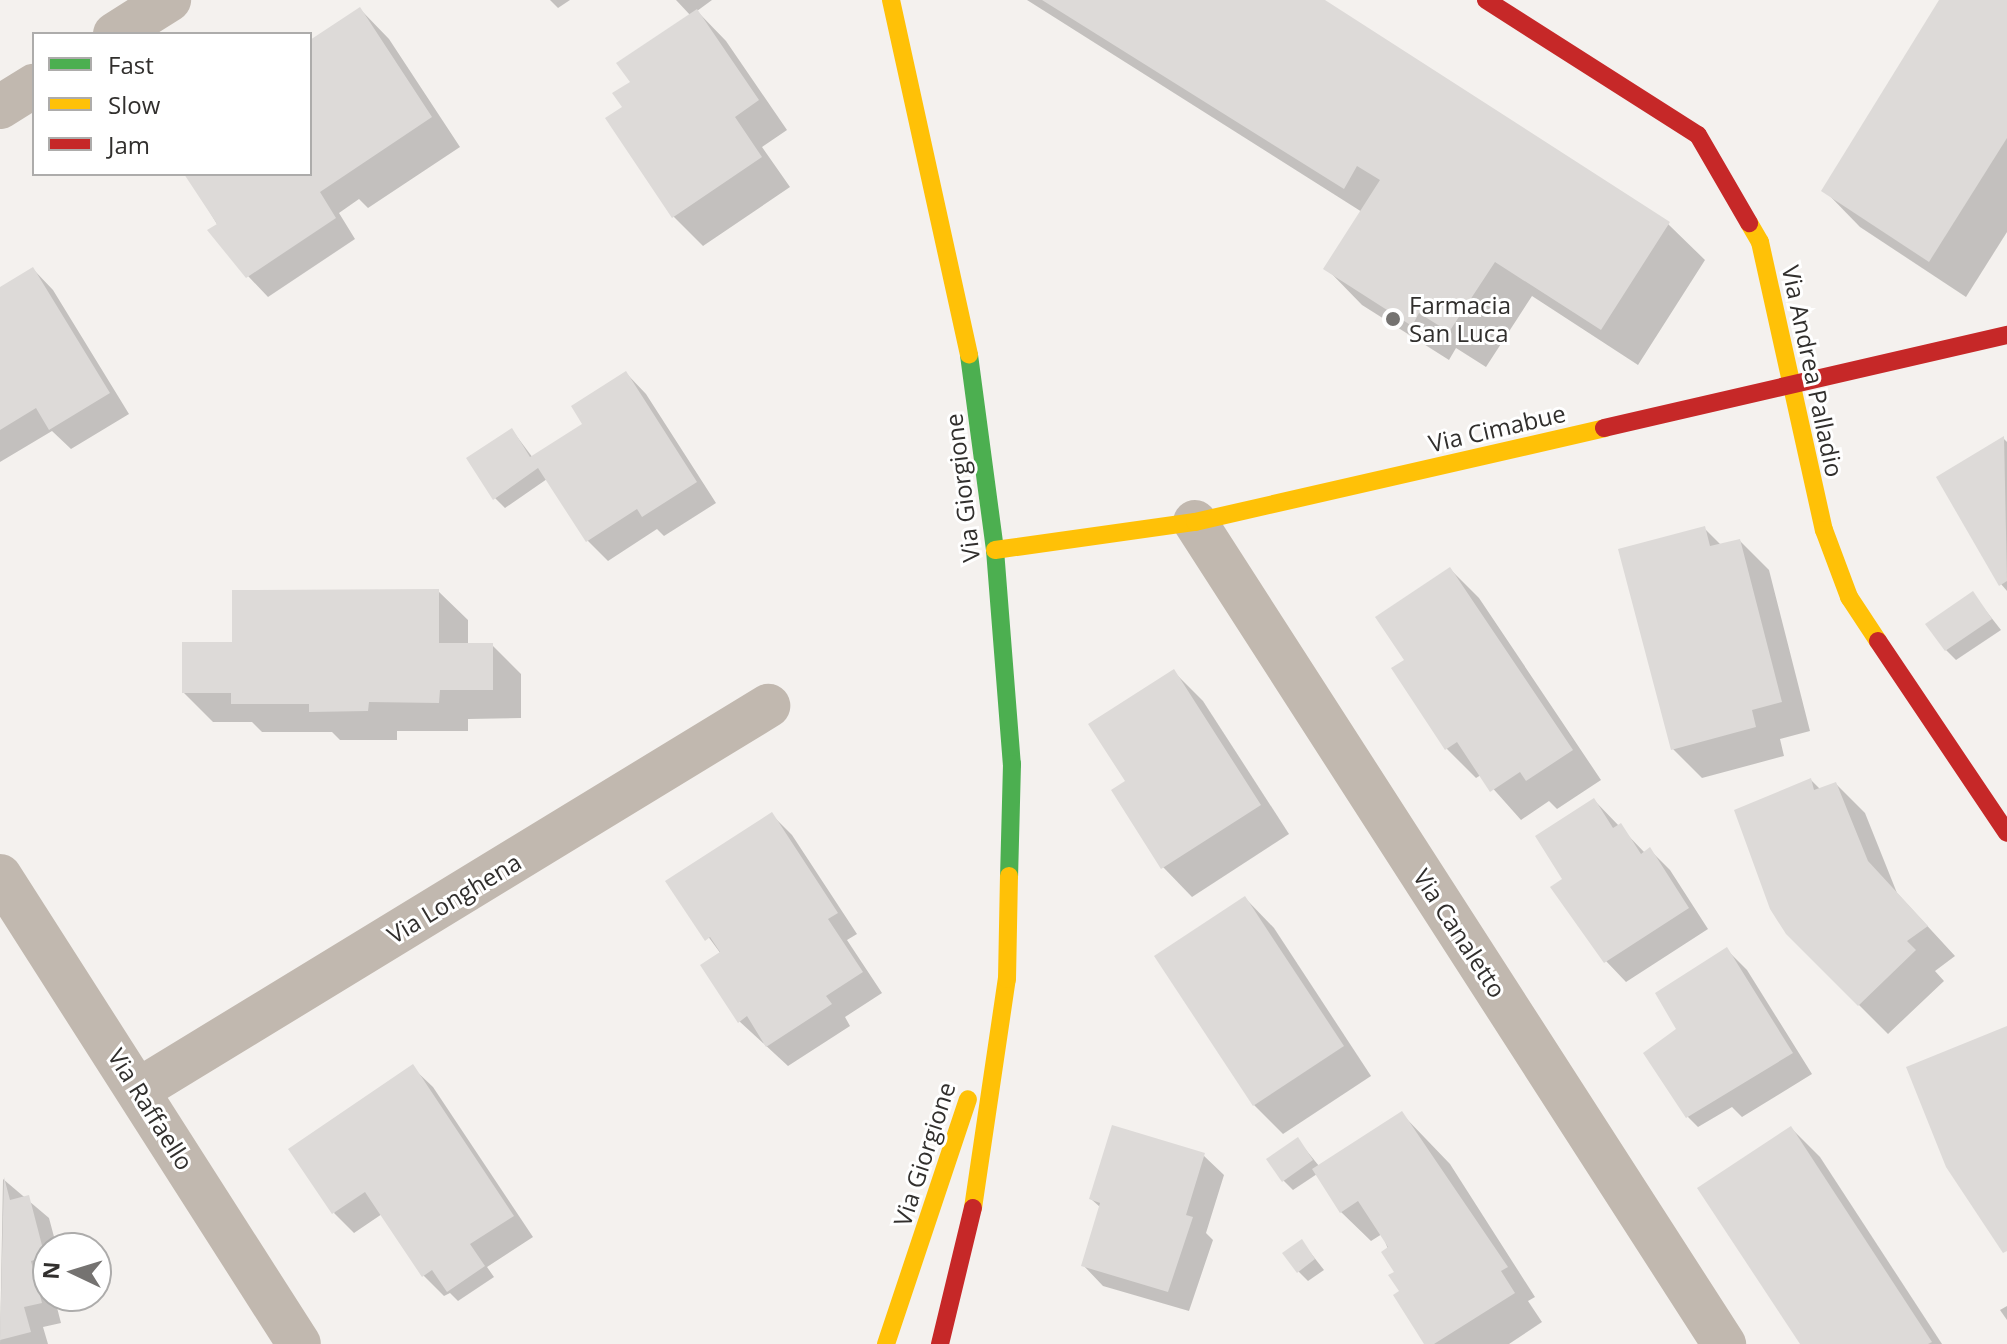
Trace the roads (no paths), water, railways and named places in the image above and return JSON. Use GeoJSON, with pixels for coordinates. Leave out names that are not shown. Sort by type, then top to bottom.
{"type":"FeatureCollection","features":[{"type":"Feature","properties":{"kind":"street"},"geometry":{"type":"LineString","coordinates":[[118,32],[169,0]]}},
{"type":"Feature","properties":{"kind":"street","name":"Via Giorgione"},"geometry":{"type":"LineString","coordinates":[[891,0],[971,363],[995,550],[1012,764],[1007,979],[971,1220],[940,1344]]}},
{"type":"Feature","properties":{"kind":"street","name":"Via Andrea Palladio"},"geometry":{"type":"LineString","coordinates":[[1486,0],[1698,135],[1760,242],[1824,530],[1849,597],[2007,833]]}},
{"type":"Feature","properties":{"kind":"street"},"geometry":{"type":"LineString","coordinates":[[0,107],[32,87]]}},
{"type":"Feature","properties":{"kind":"street","name":"Via Cimabue"},"geometry":{"type":"LineString","coordinates":[[995,550],[1195,522],[2007,335]]}},
{"type":"Feature","properties":{"kind":"street","name":"Via Canaletto"},"geometry":{"type":"LineString","coordinates":[[1195,522],[1724,1344]]}},
{"type":"Feature","properties":{"kind":"street","name":"Via Longhena"},"geometry":{"type":"LineString","coordinates":[[140,1089],[768,706]]}},
{"type":"Feature","properties":{"kind":"street","name":"Via Raffaello"},"geometry":{"type":"LineString","coordinates":[[0,876],[140,1089],[299,1344]]}},
{"type":"Feature","properties":{"kind":"street","name":"Via Giorgione"},"geometry":{"type":"LineString","coordinates":[[886,1344],[1007,979]]}},
{"type":"Feature","properties":{"kind":"place","name":"Farmacia San Luca"},"geometry":{"type":"Point","coordinates":[1393,319]}}]}
